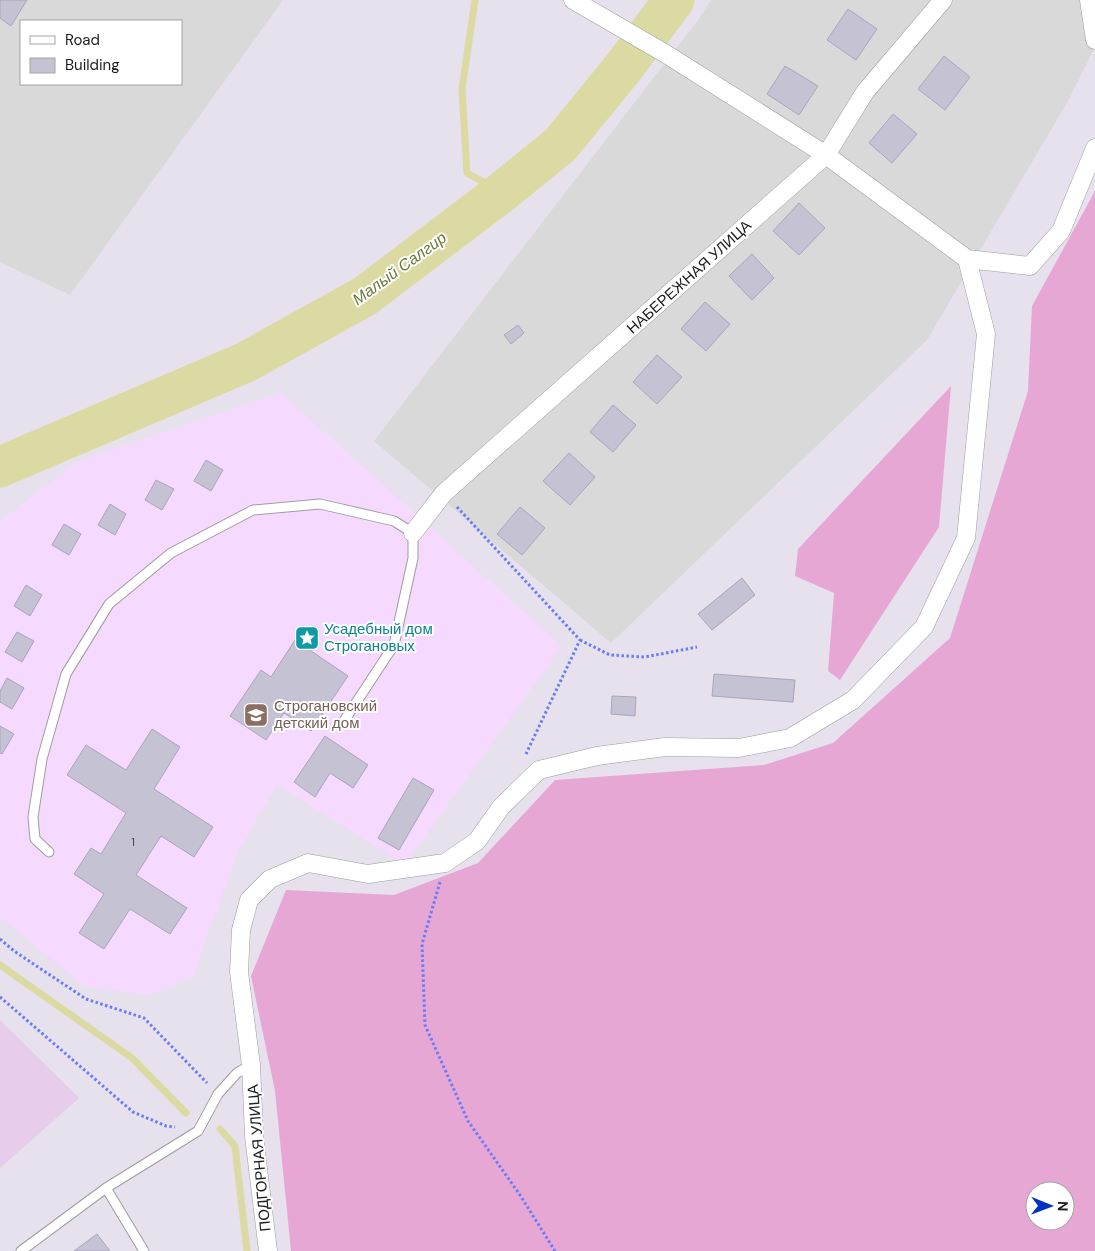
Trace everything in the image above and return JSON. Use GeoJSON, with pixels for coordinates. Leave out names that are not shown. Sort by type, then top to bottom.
{"type":"FeatureCollection","features":[{"type":"Feature","properties":{"kind":"street"},"geometry":{"type":"LineString","coordinates":[[573,0],[666,54],[826,156],[966,259],[1030,266],[1061,230],[1095,148]]}},
{"type":"Feature","properties":{"kind":"street","name":"НАБЕРЕЖНАЯ УЛИЦА"},"geometry":{"type":"LineString","coordinates":[[413,533],[444,493],[826,156],[865,92],[943,0]]}},
{"type":"Feature","properties":{"kind":"street"},"geometry":{"type":"LineString","coordinates":[[1090,0],[1095,40]]}},
{"type":"Feature","properties":{"kind":"street"},"geometry":{"type":"LineString","coordinates":[[445,863],[477,842],[501,807],[539,770],[597,756],[665,747],[739,748],[790,738],[853,700],[924,627],[966,538],[986,334],[966,259]]}},
{"type":"Feature","properties":{"kind":"street","name":"ПОДГОРНАЯ УЛИЦА"},"geometry":{"type":"LineString","coordinates":[[268,1251],[254,1136],[251,1065],[239,972],[241,930],[249,900],[270,879],[308,863],[368,874],[445,863]]}},
{"type":"Feature","properties":{"kind":"lane"},"geometry":{"type":"LineString","coordinates":[[49,852],[35,839],[33,817],[42,759],[66,674],[109,604],[171,553],[253,510],[320,504],[394,521],[413,533],[413,558],[394,645],[342,724]]}},
{"type":"Feature","properties":{"kind":"lane"},"geometry":{"type":"LineString","coordinates":[[21,1251],[106,1188],[198,1131],[218,1094],[236,1074],[251,1065]]}},
{"type":"Feature","properties":{"kind":"lane"},"geometry":{"type":"LineString","coordinates":[[106,1188],[144,1251]]}},
{"type":"Feature","properties":{"kind":"path"},"geometry":{"type":"LineString","coordinates":[[444,493],[580,640],[610,656],[645,657],[697,647]]}},
{"type":"Feature","properties":{"kind":"path"},"geometry":{"type":"LineString","coordinates":[[526,754],[580,640]]}},
{"type":"Feature","properties":{"kind":"path"},"geometry":{"type":"LineString","coordinates":[[445,863],[422,944],[425,1025],[468,1121],[520,1195],[555,1251]]}},
{"type":"Feature","properties":{"kind":"path"},"geometry":{"type":"LineString","coordinates":[[0,939],[14,952],[86,999],[144,1018],[218,1094]]}},
{"type":"Feature","properties":{"kind":"path"},"geometry":{"type":"LineString","coordinates":[[0,997],[132,1112],[166,1126],[198,1131]]}},
{"type":"Feature","properties":{"kind":"shaded area"},"geometry":{"type":"Polygon","coordinates":[[[0,0],[283,0],[70,295],[0,262],[0,0]]]}},
{"type":"Feature","properties":{"kind":"shaded area"},"geometry":{"type":"Polygon","coordinates":[[[711,0],[1095,0],[1095,47],[1068,101],[927,340],[611,643],[374,441],[698,20],[711,0]]]}},
{"type":"Feature","properties":{"kind":"shaded area"},"geometry":{"type":"Polygon","coordinates":[[[1095,191],[1095,1251],[291,1251],[275,1091],[251,976],[286,890],[394,895],[478,863],[555,780],[764,765],[833,743],[950,638],[1028,391],[1032,306],[1095,191]]]}},
{"type":"Feature","properties":{"kind":"shaded area"},"geometry":{"type":"Polygon","coordinates":[[[951,386],[939,527],[840,680],[828,671],[834,593],[795,576],[798,549],[951,386]]]}},
{"type":"Feature","properties":{"kind":"shaded area","name":"Строгановский детский дом"},"geometry":{"type":"Polygon","coordinates":[[[281,393],[562,646],[405,864],[277,785],[238,851],[193,976],[150,995],[85,986],[0,917],[0,521],[77,462],[281,393]]]}},
{"type":"Feature","properties":{"kind":"shaded area"},"geometry":{"type":"Polygon","coordinates":[[[0,1020],[79,1098],[0,1168],[0,1020]]]}},
{"type":"Feature","properties":{"kind":"building"},"geometry":{"type":"Polygon","coordinates":[[[0,0],[27,0],[11,26],[0,18],[0,0]]]}},
{"type":"Feature","properties":{"kind":"building"},"geometry":{"type":"Polygon","coordinates":[[[848,9],[877,29],[856,60],[827,40],[848,9]]]}},
{"type":"Feature","properties":{"kind":"building"},"geometry":{"type":"Polygon","coordinates":[[[944,56],[970,77],[945,110],[918,89],[944,56]]]}},
{"type":"Feature","properties":{"kind":"building"},"geometry":{"type":"Polygon","coordinates":[[[785,66],[818,86],[799,115],[767,94],[785,66]]]}},
{"type":"Feature","properties":{"kind":"building"},"geometry":{"type":"Polygon","coordinates":[[[893,114],[917,134],[892,163],[869,143],[893,114]]]}},
{"type":"Feature","properties":{"kind":"building"},"geometry":{"type":"Polygon","coordinates":[[[799,203],[825,228],[799,255],[773,231],[799,203]]]}},
{"type":"Feature","properties":{"kind":"building"},"geometry":{"type":"Polygon","coordinates":[[[752,254],[774,278],[752,300],[729,276],[752,254]]]}},
{"type":"Feature","properties":{"kind":"building"},"geometry":{"type":"Polygon","coordinates":[[[705,302],[730,324],[706,351],[681,329],[705,302]]]}},
{"type":"Feature","properties":{"kind":"building"},"geometry":{"type":"Polygon","coordinates":[[[518,325],[524,333],[511,344],[504,335],[518,325]]]}},
{"type":"Feature","properties":{"kind":"building"},"geometry":{"type":"Polygon","coordinates":[[[657,355],[682,377],[657,404],[633,382],[657,355]]]}},
{"type":"Feature","properties":{"kind":"building"},"geometry":{"type":"Polygon","coordinates":[[[613,405],[636,425],[613,452],[590,432],[613,405]]]}},
{"type":"Feature","properties":{"kind":"building"},"geometry":{"type":"Polygon","coordinates":[[[569,453],[595,477],[570,505],[543,481],[569,453]]]}},
{"type":"Feature","properties":{"kind":"building"},"geometry":{"type":"Polygon","coordinates":[[[206,460],[223,470],[211,491],[194,481],[206,460]]]}},
{"type":"Feature","properties":{"kind":"building"},"geometry":{"type":"Polygon","coordinates":[[[156,480],[174,489],[162,510],[145,500],[156,480]]]}},
{"type":"Feature","properties":{"kind":"building"},"geometry":{"type":"Polygon","coordinates":[[[110,504],[126,514],[115,535],[98,525],[110,504]]]}},
{"type":"Feature","properties":{"kind":"building"},"geometry":{"type":"Polygon","coordinates":[[[520,507],[545,528],[522,555],[497,534],[520,507]]]}},
{"type":"Feature","properties":{"kind":"building"},"geometry":{"type":"Polygon","coordinates":[[[64,524],[81,534],[69,555],[52,545],[64,524]]]}},
{"type":"Feature","properties":{"kind":"building"},"geometry":{"type":"Polygon","coordinates":[[[742,578],[755,595],[712,630],[698,614],[742,578]]]}},
{"type":"Feature","properties":{"kind":"building"},"geometry":{"type":"Polygon","coordinates":[[[26,585],[42,595],[30,616],[14,606],[26,585]]]}},
{"type":"Feature","properties":{"kind":"building"},"geometry":{"type":"Polygon","coordinates":[[[17,632],[34,641],[22,662],[5,652],[17,632]]]}},
{"type":"Feature","properties":{"kind":"building"},"geometry":{"type":"Polygon","coordinates":[[[295,640],[348,676],[311,731],[284,713],[266,740],[230,716],[261,670],[271,677],[295,640]]]}},
{"type":"Feature","properties":{"kind":"building"},"geometry":{"type":"Polygon","coordinates":[[[714,674],[795,680],[793,702],[712,696],[714,674]]]}},
{"type":"Feature","properties":{"kind":"building"},"geometry":{"type":"Polygon","coordinates":[[[7,678],[24,688],[12,709],[0,702],[0,691],[7,678]]]}},
{"type":"Feature","properties":{"kind":"building"},"geometry":{"type":"Polygon","coordinates":[[[612,696],[636,697],[635,716],[611,714],[612,696]]]}},
{"type":"Feature","properties":{"kind":"building"},"geometry":{"type":"Polygon","coordinates":[[[0,726],[14,734],[2,754],[0,753],[0,726]]]}},
{"type":"Feature","properties":{"kind":"building"},"geometry":{"type":"Polygon","coordinates":[[[152,729],[180,747],[154,789],[213,827],[194,857],[161,836],[136,875],[187,908],[170,934],[130,909],[104,949],[79,933],[104,894],[74,874],[91,848],[101,854],[126,813],[67,775],[86,745],[126,770],[152,729]]]}},
{"type":"Feature","properties":{"kind":"building"},"geometry":{"type":"Polygon","coordinates":[[[325,736],[368,765],[353,788],[330,773],[315,797],[294,782],[325,736]]]}},
{"type":"Feature","properties":{"kind":"building"},"geometry":{"type":"Polygon","coordinates":[[[413,778],[434,790],[399,850],[378,838],[413,778]]]}},
{"type":"Feature","properties":{"kind":"building"},"geometry":{"type":"Polygon","coordinates":[[[97,1234],[110,1251],[74,1251],[97,1234]]]}},
{"type":"Feature","properties":{"kind":"waterway"},"geometry":{"type":"LineString","coordinates":[[475,0],[462,89],[467,173],[502,192]]}},
{"type":"Feature","properties":{"kind":"waterway","name":"Малый Салгир"},"geometry":{"type":"LineString","coordinates":[[0,467],[246,362],[365,296],[502,192],[560,145],[623,68],[674,0]]}},
{"type":"Feature","properties":{"kind":"waterway"},"geometry":{"type":"LineString","coordinates":[[0,965],[132,1058],[186,1113]]}},
{"type":"Feature","properties":{"kind":"waterway"},"geometry":{"type":"LineString","coordinates":[[220,1129],[235,1146],[247,1251]]}},
{"type":"Feature","properties":{"kind":"place","name":"Усадебный дом Строгановых"},"geometry":{"type":"Point","coordinates":[307,638]}},
{"type":"Feature","properties":{"kind":"place","name":"Строгановский детский дом"},"geometry":{"type":"Point","coordinates":[256,715]}}]}
